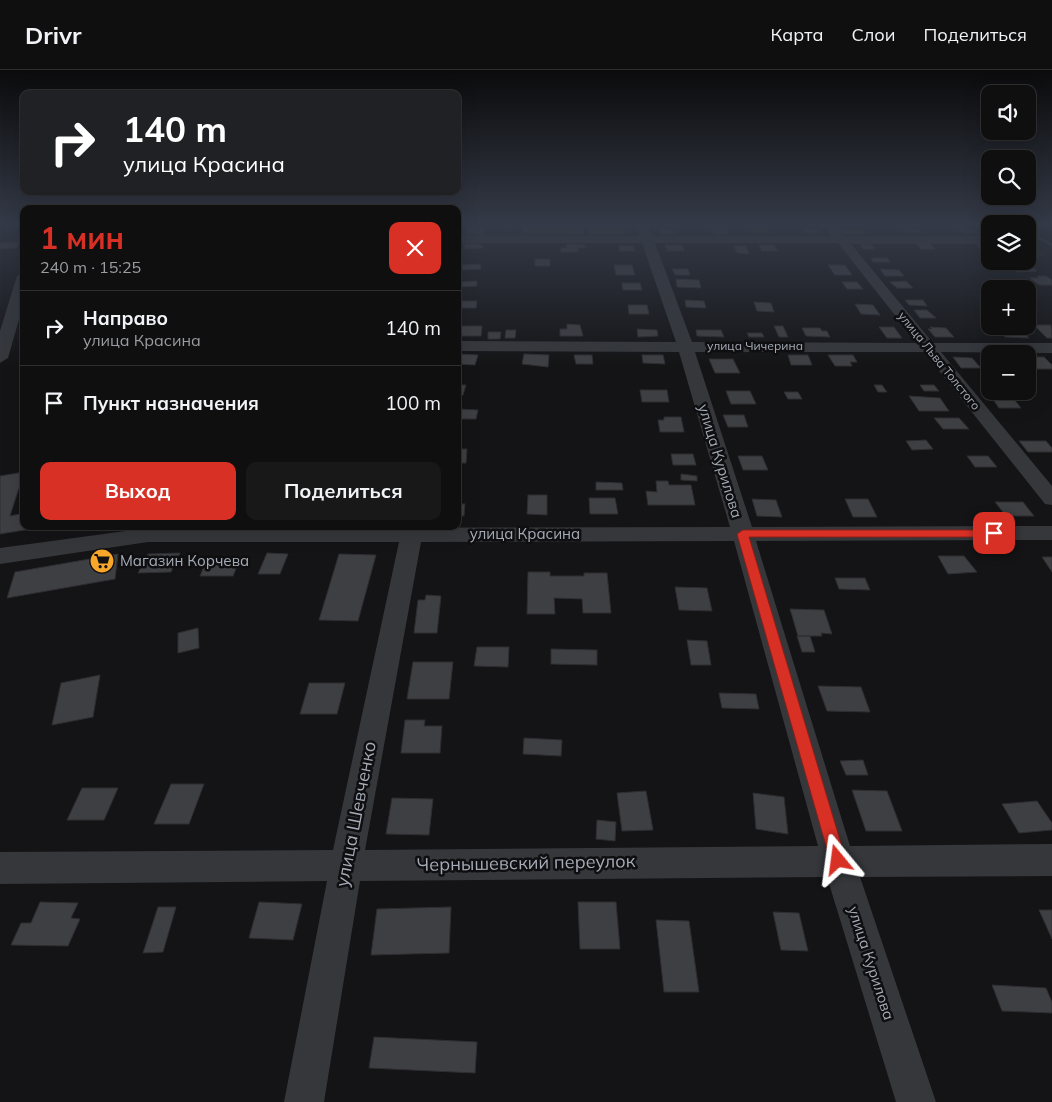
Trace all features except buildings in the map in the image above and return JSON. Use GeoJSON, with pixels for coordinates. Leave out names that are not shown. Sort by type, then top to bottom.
{"type":"FeatureCollection","features":[{"type":"Feature","properties":{"kind":"street","name":"улица Курилова"},"geometry":{"type":"LineString","coordinates":[[658,271],[685,346],[743,534],[838,860],[916,1102]]}},
{"type":"Feature","properties":{"kind":"street","name":"улица Льва Толстого"},"geometry":{"type":"LineString","coordinates":[[866,271],[1052,499]]}},
{"type":"Feature","properties":{"kind":"street"},"geometry":{"type":"LineString","coordinates":[[0,358],[20,290]]}},
{"type":"Feature","properties":{"kind":"street","name":"улица Чичерина"},"geometry":{"type":"LineString","coordinates":[[461,346],[1052,348]]}},
{"type":"Feature","properties":{"kind":"street","name":"улица Красина"},"geometry":{"type":"LineString","coordinates":[[0,556],[148,535],[412,530],[743,534],[1052,533]]}},
{"type":"Feature","properties":{"kind":"street","name":"улица Шевченко"},"geometry":{"type":"LineString","coordinates":[[304,1102],[346,865],[412,530]]}},
{"type":"Feature","properties":{"kind":"street","name":"Чернышевский переулок"},"geometry":{"type":"LineString","coordinates":[[0,868],[838,860],[1052,860]]}},
{"type":"Feature","properties":{"kind":"place","name":"Магазин Корчева"},"geometry":{"type":"Point","coordinates":[102,561]}},
{"type":"Feature","properties":{"kind":"route"},"geometry":{"type":"LineString","coordinates":[[838,860],[743,534],[994,533]]}}]}
